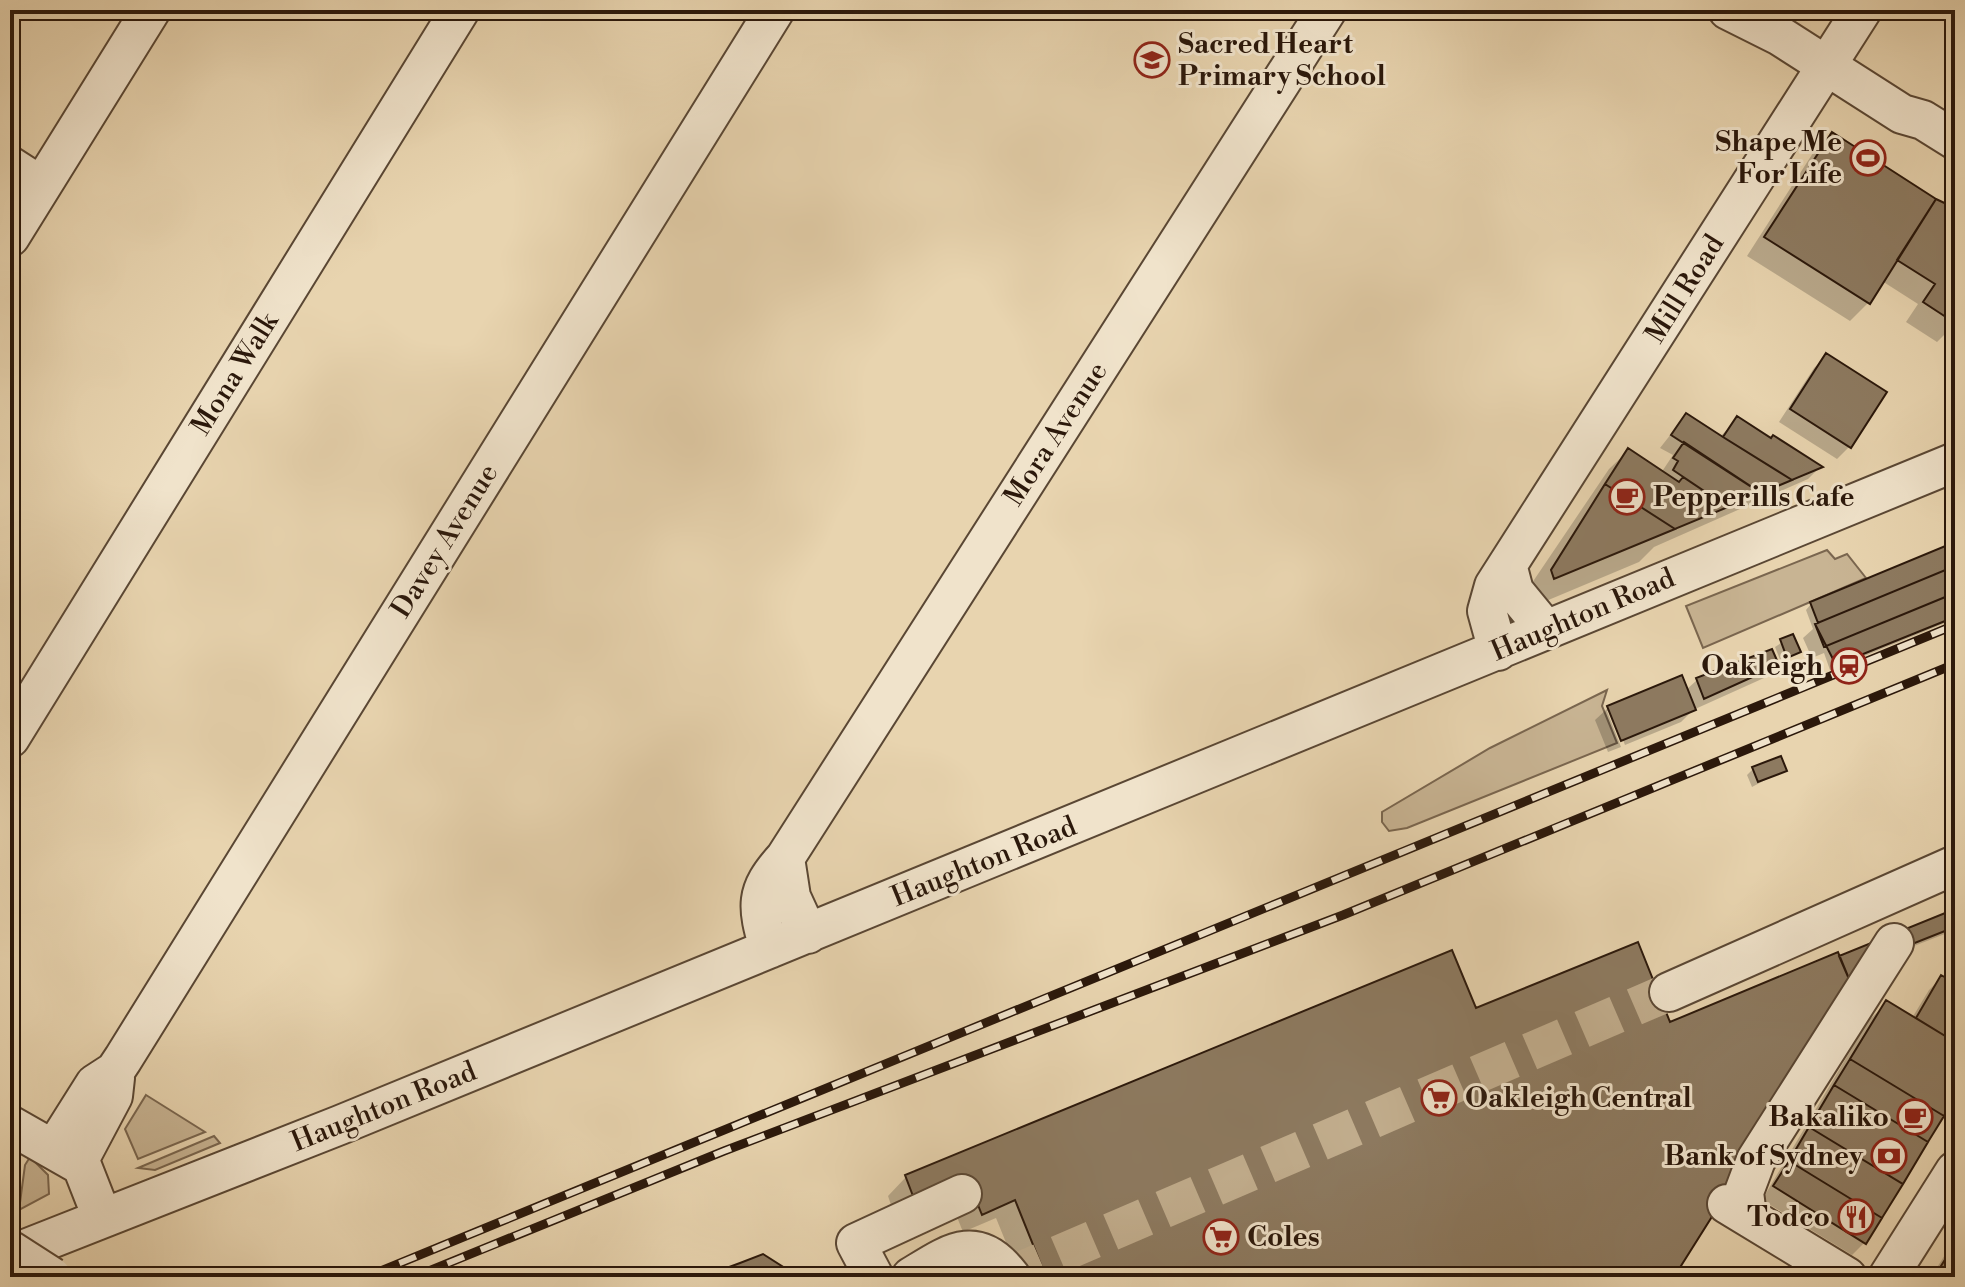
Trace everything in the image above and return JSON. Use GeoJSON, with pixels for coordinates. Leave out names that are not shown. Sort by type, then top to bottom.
{"type":"FeatureCollection","features":[{"type":"Feature","properties":{"kind":"street"},"geometry":{"type":"LineString","coordinates":[[10,237],[26,176],[151,10]]}},
{"type":"Feature","properties":{"kind":"street","name":"Mona Walk"},"geometry":{"type":"LineString","coordinates":[[10,738],[460,10]]}},
{"type":"Feature","properties":{"kind":"street","name":"Davey Avenue"},"geometry":{"type":"LineString","coordinates":[[66,1156],[95,1084],[115,1071],[775,10]]}},
{"type":"Feature","properties":{"kind":"street","name":"Mora Avenue"},"geometry":{"type":"LineString","coordinates":[[769,949],[760,915],[764,881],[785,858],[1327,10]]}},
{"type":"Feature","properties":{"kind":"street"},"geometry":{"type":"LineString","coordinates":[[1728,10],[1775,33],[1902,114],[1923,120],[1955,140]]}},
{"type":"Feature","properties":{"kind":"street","name":"Mill Road"},"geometry":{"type":"LineString","coordinates":[[1498,651],[1487,611],[1494,586],[1862,10]]}},
{"type":"Feature","properties":{"kind":"street","name":"Haughton Road"},"geometry":{"type":"LineString","coordinates":[[10,1253],[340,1125],[1955,462]]}},
{"type":"Feature","properties":{"kind":"street"},"geometry":{"type":"LineString","coordinates":[[1508,568],[1514,591],[1546,630]]}},
{"type":"Feature","properties":{"kind":"street"},"geometry":{"type":"LineString","coordinates":[[785,858],[791,897],[808,934]]}},
{"type":"Feature","properties":{"kind":"street"},"geometry":{"type":"LineString","coordinates":[[1669,992],[1955,865]]}},
{"type":"Feature","properties":{"kind":"street"},"geometry":{"type":"LineString","coordinates":[[1847,1277],[1734,1208],[1744,1192],[1756,1160],[1894,943]]}},
{"type":"Feature","properties":{"kind":"street"},"geometry":{"type":"LineString","coordinates":[[10,1125],[66,1156],[91,1184],[102,1217]]}},
{"type":"Feature","properties":{"kind":"street"},"geometry":{"type":"LineString","coordinates":[[1888,1277],[1955,1171]]}},
{"type":"Feature","properties":{"kind":"street"},"geometry":{"type":"LineString","coordinates":[[874,1277],[856,1243],[962,1194]]}},
{"type":"Feature","properties":{"kind":"street"},"geometry":{"type":"LineString","coordinates":[[911,1277],[949,1254],[963,1250],[983,1252],[1000,1263],[1011,1277]]}},
{"type":"Feature","properties":{"kind":"street"},"geometry":{"type":"LineString","coordinates":[[10,1253],[52,1277]]}},
{"type":"Feature","properties":{"kind":"shaded area"},"geometry":{"type":"Polygon","coordinates":[[[1827,550],[1835,559],[1847,554],[1866,578],[1703,648],[1686,606],[1827,550]]]}},
{"type":"Feature","properties":{"kind":"shaded area"},"geometry":{"type":"Polygon","coordinates":[[[1607,690],[1602,706],[1617,743],[1407,828],[1389,831],[1382,822],[1382,812],[1490,748],[1607,690]]]}},
{"type":"Feature","properties":{"kind":"shaded area"},"geometry":{"type":"Polygon","coordinates":[[[146,1095],[205,1132],[138,1159],[125,1129],[146,1095]]]}},
{"type":"Feature","properties":{"kind":"shaded area"},"geometry":{"type":"Polygon","coordinates":[[[214,1136],[220,1143],[155,1170],[138,1168],[214,1136]]]}},
{"type":"Feature","properties":{"kind":"shaded area"},"geometry":{"type":"Polygon","coordinates":[[[10,1145],[18,1151],[12,1215],[10,1214],[10,1145]]]}},
{"type":"Feature","properties":{"kind":"shaded area"},"geometry":{"type":"Polygon","coordinates":[[[30,1157],[48,1175],[49,1194],[19,1210],[25,1165],[30,1157]]]}},
{"type":"Feature","properties":{"kind":"building"},"geometry":{"type":"Polygon","coordinates":[[[1832,132],[1936,199],[1870,304],[1764,237],[1832,132]]]}},
{"type":"Feature","properties":{"kind":"building"},"geometry":{"type":"Polygon","coordinates":[[[1936,199],[1955,208],[1955,323],[1923,302],[1935,284],[1897,260],[1936,199]]]}},
{"type":"Feature","properties":{"kind":"building"},"geometry":{"type":"Polygon","coordinates":[[[1826,353],[1887,392],[1851,448],[1790,409],[1826,353]]]}},
{"type":"Feature","properties":{"kind":"building"},"geometry":{"type":"Polygon","coordinates":[[[1686,413],[1792,480],[1761,493],[1671,435],[1686,413]]]}},
{"type":"Feature","properties":{"kind":"building"},"geometry":{"type":"Polygon","coordinates":[[[1737,416],[1823,467],[1792,480],[1723,437],[1737,416]]]}},
{"type":"Feature","properties":{"kind":"building"},"geometry":{"type":"Polygon","coordinates":[[[1684,442],[1761,493],[1728,507],[1673,470],[1678,461],[1673,458],[1684,442]]]}},
{"type":"Feature","properties":{"kind":"building"},"geometry":{"type":"Polygon","coordinates":[[[1628,448],[1679,482],[1683,477],[1728,507],[1675,529],[1605,484],[1628,448]]]}},
{"type":"Feature","properties":{"kind":"building"},"geometry":{"type":"Polygon","coordinates":[[[1605,484],[1675,529],[1554,579],[1551,570],[1605,484]]]}},
{"type":"Feature","properties":{"kind":"building"},"geometry":{"type":"Polygon","coordinates":[[[1955,542],[1955,617],[1836,665],[1815,624],[1818,623],[1810,602],[1955,542]]]}},
{"type":"Feature","properties":{"kind":"building"},"geometry":{"type":"Polygon","coordinates":[[[1955,566],[1955,593],[1824,647],[1815,624],[1955,566]]]}},
{"type":"Feature","properties":{"kind":"building"},"geometry":{"type":"Polygon","coordinates":[[[1793,634],[1801,652],[1787,658],[1780,639],[1793,634]]]}},
{"type":"Feature","properties":{"kind":"building"},"geometry":{"type":"Polygon","coordinates":[[[1772,649],[1779,665],[1704,699],[1696,678],[1772,649]]]}},
{"type":"Feature","properties":{"kind":"building"},"geometry":{"type":"Polygon","coordinates":[[[1682,675],[1696,710],[1621,741],[1607,706],[1682,675]]]}},
{"type":"Feature","properties":{"kind":"building"},"geometry":{"type":"Polygon","coordinates":[[[1781,756],[1787,771],[1758,782],[1752,767],[1781,756]]]}},
{"type":"Feature","properties":{"kind":"building"},"geometry":{"type":"Polygon","coordinates":[[[1955,909],[1955,927],[1869,961],[1849,979],[1839,956],[1955,909]]]}},
{"type":"Feature","properties":{"kind":"building","name":"Oakleigh Central"},"geometry":{"type":"Polygon","coordinates":[[[1638,942],[1670,1022],[1838,952],[1854,991],[1674,1277],[1046,1277],[1015,1200],[982,1215],[966,1175],[913,1196],[905,1175],[1452,950],[1476,1008],[1638,942]]]}},
{"type":"Feature","properties":{"kind":"building"},"geometry":{"type":"Polygon","coordinates":[[[1941,975],[1955,983],[1955,1042],[1916,1018],[1941,975]]]}},
{"type":"Feature","properties":{"kind":"building"},"geometry":{"type":"Polygon","coordinates":[[[1886,1000],[1955,1042],[1955,1098],[1944,1116],[1850,1059],[1886,1000]]]}},
{"type":"Feature","properties":{"kind":"building"},"geometry":{"type":"Polygon","coordinates":[[[1850,1059],[1944,1116],[1928,1142],[1834,1085],[1850,1059]]]}},
{"type":"Feature","properties":{"kind":"building"},"geometry":{"type":"Polygon","coordinates":[[[1834,1085],[1928,1142],[1903,1184],[1809,1127],[1834,1085]]]}},
{"type":"Feature","properties":{"kind":"building"},"geometry":{"type":"Polygon","coordinates":[[[1809,1127],[1903,1184],[1882,1218],[1789,1161],[1809,1127]]]}},
{"type":"Feature","properties":{"kind":"building"},"geometry":{"type":"Polygon","coordinates":[[[1789,1161],[1882,1218],[1866,1244],[1773,1186],[1789,1161]]]}},
{"type":"Feature","properties":{"kind":"building"},"geometry":{"type":"Polygon","coordinates":[[[1955,1244],[1955,1263],[1946,1258],[1955,1244]]]}},
{"type":"Feature","properties":{"kind":"building"},"geometry":{"type":"Polygon","coordinates":[[[763,1254],[799,1277],[702,1277],[740,1263],[763,1254]]]}},
{"type":"Feature","properties":{"kind":"building"},"geometry":{"type":"Polygon","coordinates":[[[1946,1258],[1955,1263],[1955,1277],[1934,1277],[1946,1258]]]}},
{"type":"Feature","properties":{"kind":"tunnel"},"geometry":{"type":"LineString","coordinates":[[1006,1277],[1669,992]]}},
{"type":"Feature","properties":{"kind":"railway"},"geometry":{"type":"LineString","coordinates":[[366,1277],[1955,625]]}},
{"type":"Feature","properties":{"kind":"railway"},"geometry":{"type":"LineString","coordinates":[[414,1277],[724,1151],[1343,915],[1955,664]]}},
{"type":"Feature","properties":{"kind":"place","name":"Sacred Heart Primary School"},"geometry":{"type":"Point","coordinates":[1152,60]}},
{"type":"Feature","properties":{"kind":"place","name":"Shape Me For Life"},"geometry":{"type":"Point","coordinates":[1868,158]}},
{"type":"Feature","properties":{"kind":"place","name":"Pepperills Cafe"},"geometry":{"type":"Point","coordinates":[1627,497]}},
{"type":"Feature","properties":{"kind":"place","name":"Oakleigh"},"geometry":{"type":"Point","coordinates":[1849,666]}},
{"type":"Feature","properties":{"kind":"place","name":"Oakleigh Central"},"geometry":{"type":"Point","coordinates":[1439,1098]}},
{"type":"Feature","properties":{"kind":"place","name":"Bakaliko"},"geometry":{"type":"Point","coordinates":[1915,1117]}},
{"type":"Feature","properties":{"kind":"place","name":"Bank of Sydney"},"geometry":{"type":"Point","coordinates":[1889,1156]}},
{"type":"Feature","properties":{"kind":"place","name":"Todco"},"geometry":{"type":"Point","coordinates":[1856,1217]}},
{"type":"Feature","properties":{"kind":"place","name":"Coles"},"geometry":{"type":"Point","coordinates":[1221,1237]}}]}
